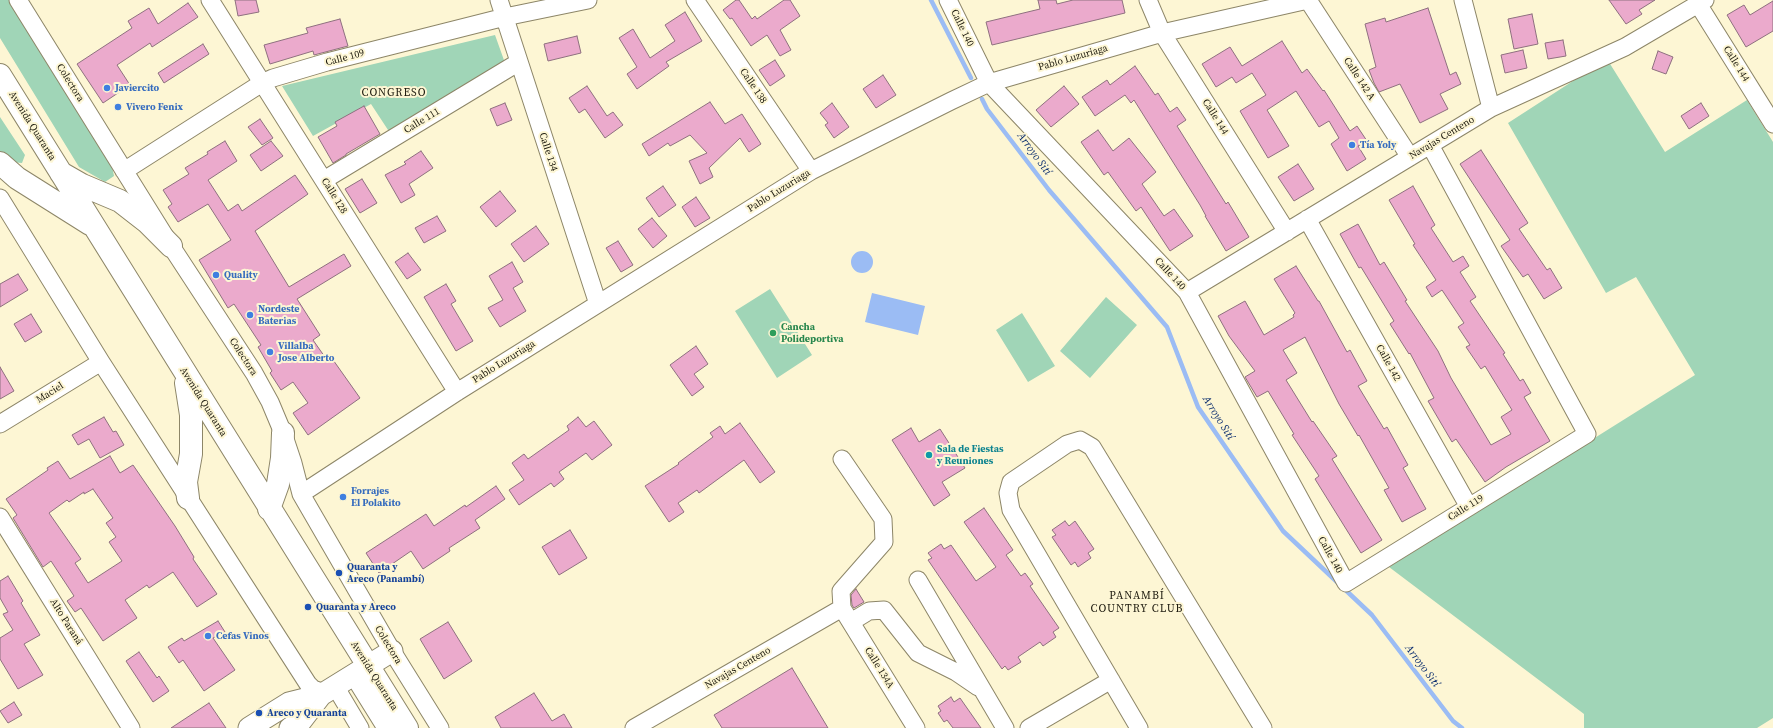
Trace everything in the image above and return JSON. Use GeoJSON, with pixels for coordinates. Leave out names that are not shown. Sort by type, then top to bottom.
{"type":"FeatureCollection","features":[{"type":"Feature","properties":{"kind":"highway","name":"Avenida Quaranta"},"geometry":{"type":"LineString","coordinates":[[0,75],[269,509],[360,670],[406,728]]}},
{"type":"Feature","properties":{"kind":"highway"},"geometry":{"type":"LineString","coordinates":[[0,163],[17,178],[94,226]]}},
{"type":"Feature","properties":{"kind":"highway"},"geometry":{"type":"LineString","coordinates":[[61,173],[82,185],[120,201],[147,222],[171,246]]}},
{"type":"Feature","properties":{"kind":"highway"},"geometry":{"type":"LineString","coordinates":[[185,374],[191,415],[190,454],[186,482],[188,498]]}},
{"type":"Feature","properties":{"kind":"highway"},"geometry":{"type":"LineString","coordinates":[[269,509],[278,484],[282,458],[283,433]]}},
{"type":"Feature","properties":{"kind":"main road"},"geometry":{"type":"LineString","coordinates":[[290,728],[301,721],[326,692],[392,651]]}},
{"type":"Feature","properties":{"kind":"main road"},"geometry":{"type":"LineString","coordinates":[[249,728],[289,703],[326,692]]}},
{"type":"Feature","properties":{"kind":"street","name":"Colectora"},"geometry":{"type":"LineString","coordinates":[[18,0],[171,246],[254,373],[270,402],[283,433],[301,494],[392,651],[440,728]]}},
{"type":"Feature","properties":{"kind":"street","name":"Calle 128"},"geometry":{"type":"LineString","coordinates":[[210,0],[457,392]]}},
{"type":"Feature","properties":{"kind":"street","name":"Calle 134"},"geometry":{"type":"LineString","coordinates":[[499,0],[598,304]]}},
{"type":"Feature","properties":{"kind":"street","name":"Calle 109"},"geometry":{"type":"LineString","coordinates":[[124,171],[262,83],[327,62],[505,17],[588,0]]}},
{"type":"Feature","properties":{"kind":"street","name":"Calle 138"},"geometry":{"type":"LineString","coordinates":[[695,0],[811,171]]}},
{"type":"Feature","properties":{"kind":"street","name":"Calle 140"},"geometry":{"type":"LineString","coordinates":[[948,0],[989,83],[1187,292],[1346,582]]}},
{"type":"Feature","properties":{"kind":"street","name":"Calle 144"},"geometry":{"type":"LineString","coordinates":[[1148,0],[1162,33],[1287,232]]}},
{"type":"Feature","properties":{"kind":"street","name":"Pablo Luzuriaga"},"geometry":{"type":"LineString","coordinates":[[301,494],[457,392],[811,171],[989,83],[1162,33],[1308,0]]}},
{"type":"Feature","properties":{"kind":"street","name":"Calle 142 A"},"geometry":{"type":"LineString","coordinates":[[1308,0],[1410,157]]}},
{"type":"Feature","properties":{"kind":"street"},"geometry":{"type":"LineString","coordinates":[[1463,0],[1491,108]]}},
{"type":"Feature","properties":{"kind":"street","name":"Calle 144"},"geometry":{"type":"LineString","coordinates":[[1702,2],[1773,124]]}},
{"type":"Feature","properties":{"kind":"street","name":"Navajas Centeno"},"geometry":{"type":"LineString","coordinates":[[1187,292],[1491,108],[1625,47],[1702,2]]}},
{"type":"Feature","properties":{"kind":"street","name":"Calle 111"},"geometry":{"type":"LineString","coordinates":[[324,180],[519,62]]}},
{"type":"Feature","properties":{"kind":"street","name":"Calle 119"},"geometry":{"type":"LineString","coordinates":[[1346,582],[1587,434],[1430,146]]}},
{"type":"Feature","properties":{"kind":"street"},"geometry":{"type":"LineString","coordinates":[[0,198],[101,362],[308,684],[312,689],[326,692],[360,728]]}},
{"type":"Feature","properties":{"kind":"street","name":"Calle 142"},"geometry":{"type":"LineString","coordinates":[[1307,219],[1469,506]]}},
{"type":"Feature","properties":{"kind":"street","name":"Maciel"},"geometry":{"type":"LineString","coordinates":[[0,424],[101,362]]}},
{"type":"Feature","properties":{"kind":"street"},"geometry":{"type":"LineString","coordinates":[[1139,728],[1011,510],[1008,492],[1011,482],[1067,444],[1080,440],[1092,447],[1263,728]]}},
{"type":"Feature","properties":{"kind":"street"},"geometry":{"type":"LineString","coordinates":[[842,459],[882,519],[884,542],[841,590],[842,608]]}},
{"type":"Feature","properties":{"kind":"street","name":"Alto Paraná"},"geometry":{"type":"LineString","coordinates":[[0,517],[131,728]]}},
{"type":"Feature","properties":{"kind":"street"},"geometry":{"type":"LineString","coordinates":[[918,580],[1005,728]]}},
{"type":"Feature","properties":{"kind":"street","name":"Navajas Centeno"},"geometry":{"type":"LineString","coordinates":[[634,728],[842,608]]}},
{"type":"Feature","properties":{"kind":"street","name":"Calle 134A"},"geometry":{"type":"LineString","coordinates":[[842,608],[916,728]]}},
{"type":"Feature","properties":{"kind":"street"},"geometry":{"type":"LineString","coordinates":[[851,622],[869,611],[884,610],[918,654],[956,672],[983,691]]}},
{"type":"Feature","properties":{"kind":"street"},"geometry":{"type":"LineString","coordinates":[[360,670],[386,728]]}},
{"type":"Feature","properties":{"kind":"street"},"geometry":{"type":"LineString","coordinates":[[1029,728],[1111,680]]}},
{"type":"Feature","properties":{"kind":"green space"},"geometry":{"type":"Polygon","coordinates":[[[0,0],[10,0],[112,166],[114,176],[105,182],[79,167],[0,38],[0,0]]]}},
{"type":"Feature","properties":{"kind":"green space"},"geometry":{"type":"Polygon","coordinates":[[[495,35],[505,63],[390,133],[371,104],[313,136],[282,86],[495,35]]]}},
{"type":"Feature","properties":{"kind":"green space"},"geometry":{"type":"Polygon","coordinates":[[[1607,59],[1665,152],[1747,100],[1773,142],[1773,718],[1757,728],[1584,728],[1584,714],[1389,567],[1695,375],[1636,277],[1606,293],[1508,123],[1607,59]]]}},
{"type":"Feature","properties":{"kind":"green space"},"geometry":{"type":"Polygon","coordinates":[[[0,117],[25,155],[22,163],[11,162],[0,154],[0,117]]]}},
{"type":"Feature","properties":{"kind":"green space","name":"Cancha Polideportiva"},"geometry":{"type":"Polygon","coordinates":[[[770,289],[812,355],[777,378],[735,311],[770,289]]]}},
{"type":"Feature","properties":{"kind":"green space"},"geometry":{"type":"Polygon","coordinates":[[[1106,297],[1137,325],[1090,378],[1060,351],[1106,297]]]}},
{"type":"Feature","properties":{"kind":"green space"},"geometry":{"type":"Polygon","coordinates":[[[1022,313],[1055,366],[1028,382],[996,330],[1022,313]]]}},
{"type":"Feature","properties":{"kind":"water"},"geometry":{"type":"Polygon","coordinates":[[[862,251],[870,254],[873,262],[870,270],[862,273],[854,270],[851,262],[854,254],[862,251]]]}},
{"type":"Feature","properties":{"kind":"water"},"geometry":{"type":"Polygon","coordinates":[[[872,293],[925,306],[918,335],[865,322],[872,293]]]}},
{"type":"Feature","properties":{"kind":"building"},"geometry":{"type":"Polygon","coordinates":[[[235,0],[256,0],[259,12],[238,16],[235,0]]]}},
{"type":"Feature","properties":{"kind":"building"},"geometry":{"type":"Polygon","coordinates":[[[736,0],[739,0],[752,19],[755,16],[757,19],[784,0],[790,0],[800,16],[780,30],[791,50],[780,56],[767,35],[751,46],[732,18],[730,19],[723,10],[736,0]]]}},
{"type":"Feature","properties":{"kind":"building"},"geometry":{"type":"Polygon","coordinates":[[[1038,0],[1056,0],[1057,4],[1073,0],[1122,0],[1125,13],[992,45],[986,22],[1040,9],[1038,0]]]}},
{"type":"Feature","properties":{"kind":"building"},"geometry":{"type":"Polygon","coordinates":[[[1609,0],[1655,0],[1639,10],[1642,14],[1626,24],[1609,0]]]}},
{"type":"Feature","properties":{"kind":"building"},"geometry":{"type":"Polygon","coordinates":[[[1773,1],[1773,31],[1746,47],[1727,15],[1744,5],[1750,15],[1773,1]]]}},
{"type":"Feature","properties":{"kind":"building"},"geometry":{"type":"Polygon","coordinates":[[[188,3],[198,17],[152,47],[150,43],[117,65],[130,85],[103,103],[77,64],[132,28],[128,21],[149,8],[158,24],[188,3]]]}},
{"type":"Feature","properties":{"kind":"building"},"geometry":{"type":"Polygon","coordinates":[[[1428,8],[1450,75],[1456,72],[1461,84],[1440,94],[1448,109],[1420,123],[1400,84],[1379,92],[1374,83],[1369,70],[1376,67],[1365,24],[1385,18],[1386,22],[1428,8]]]}},
{"type":"Feature","properties":{"kind":"building"},"geometry":{"type":"Polygon","coordinates":[[[685,12],[702,41],[666,62],[669,66],[637,89],[627,74],[637,67],[619,38],[633,29],[650,58],[675,41],[665,25],[685,12]]]}},
{"type":"Feature","properties":{"kind":"building"},"geometry":{"type":"Polygon","coordinates":[[[1532,14],[1538,44],[1514,49],[1508,19],[1532,14]]]}},
{"type":"Feature","properties":{"kind":"building"},"geometry":{"type":"Polygon","coordinates":[[[340,19],[348,46],[314,55],[313,51],[270,64],[264,45],[308,33],[306,28],[340,19]]]}},
{"type":"Feature","properties":{"kind":"building"},"geometry":{"type":"Polygon","coordinates":[[[577,36],[581,53],[548,61],[544,44],[577,36]]]}},
{"type":"Feature","properties":{"kind":"building"},"geometry":{"type":"Polygon","coordinates":[[[1563,40],[1566,56],[1548,59],[1545,43],[1563,40]]]}},
{"type":"Feature","properties":{"kind":"building"},"geometry":{"type":"Polygon","coordinates":[[[1282,41],[1302,73],[1307,69],[1323,91],[1324,90],[1350,131],[1357,126],[1367,141],[1358,146],[1366,159],[1347,171],[1331,144],[1339,138],[1329,121],[1319,127],[1296,91],[1267,110],[1289,146],[1268,158],[1240,111],[1266,95],[1252,73],[1236,83],[1232,77],[1216,87],[1202,64],[1230,47],[1242,66],[1282,41]]]}},
{"type":"Feature","properties":{"kind":"building"},"geometry":{"type":"Polygon","coordinates":[[[203,44],[209,54],[164,83],[158,73],[203,44]]]}},
{"type":"Feature","properties":{"kind":"building"},"geometry":{"type":"Polygon","coordinates":[[[1523,50],[1527,68],[1505,73],[1501,55],[1523,50]]]}},
{"type":"Feature","properties":{"kind":"building"},"geometry":{"type":"Polygon","coordinates":[[[1658,51],[1673,57],[1666,74],[1652,69],[1658,51]]]}},
{"type":"Feature","properties":{"kind":"building"},"geometry":{"type":"Polygon","coordinates":[[[775,60],[785,76],[770,86],[759,70],[775,60]]]}},
{"type":"Feature","properties":{"kind":"building"},"geometry":{"type":"Polygon","coordinates":[[[1135,66],[1155,95],[1158,93],[1170,112],[1177,107],[1186,120],[1177,126],[1226,204],[1228,202],[1249,237],[1226,251],[1200,205],[1134,100],[1131,103],[1125,95],[1095,116],[1082,97],[1107,80],[1110,85],[1135,66]]]}},
{"type":"Feature","properties":{"kind":"building"},"geometry":{"type":"Polygon","coordinates":[[[883,75],[896,95],[876,108],[863,89],[883,75]]]}},
{"type":"Feature","properties":{"kind":"building"},"geometry":{"type":"Polygon","coordinates":[[[587,86],[607,116],[613,112],[623,125],[605,138],[585,109],[579,113],[569,98],[587,86]]]}},
{"type":"Feature","properties":{"kind":"building"},"geometry":{"type":"Polygon","coordinates":[[[1064,86],[1079,104],[1051,127],[1036,110],[1064,86]]]}},
{"type":"Feature","properties":{"kind":"building"},"geometry":{"type":"Polygon","coordinates":[[[710,102],[725,124],[742,114],[761,144],[749,152],[740,138],[709,168],[713,177],[700,184],[689,161],[707,153],[690,135],[670,146],[668,143],[649,156],[642,144],[710,102]]]}},
{"type":"Feature","properties":{"kind":"building"},"geometry":{"type":"Polygon","coordinates":[[[505,103],[512,120],[497,126],[490,109],[505,103]]]}},
{"type":"Feature","properties":{"kind":"building"},"geometry":{"type":"Polygon","coordinates":[[[832,103],[849,127],[834,138],[825,125],[828,123],[820,113],[832,103]]]}},
{"type":"Feature","properties":{"kind":"building"},"geometry":{"type":"Polygon","coordinates":[[[1701,103],[1709,116],[1689,129],[1681,116],[1701,103]]]}},
{"type":"Feature","properties":{"kind":"building"},"geometry":{"type":"Polygon","coordinates":[[[364,106],[380,134],[333,163],[318,137],[337,126],[335,122],[364,106]]]}},
{"type":"Feature","properties":{"kind":"building"},"geometry":{"type":"Polygon","coordinates":[[[260,119],[273,138],[262,145],[248,127],[260,119]]]}},
{"type":"Feature","properties":{"kind":"building"},"geometry":{"type":"Polygon","coordinates":[[[1098,130],[1113,151],[1129,138],[1156,172],[1142,184],[1164,216],[1174,209],[1193,236],[1170,251],[1141,207],[1136,211],[1108,172],[1104,175],[1081,142],[1098,130]]]}},
{"type":"Feature","properties":{"kind":"building"},"geometry":{"type":"Polygon","coordinates":[[[225,141],[237,161],[208,180],[228,211],[238,204],[242,211],[295,175],[308,194],[255,231],[289,287],[344,254],[351,266],[297,299],[320,335],[313,340],[327,360],[331,357],[360,398],[308,435],[293,413],[308,403],[293,382],[281,390],[270,373],[272,371],[258,347],[261,345],[234,304],[228,308],[199,260],[231,240],[208,204],[178,222],[168,207],[172,204],[163,190],[189,174],[185,168],[208,154],[207,152],[225,141]]]}},
{"type":"Feature","properties":{"kind":"building"},"geometry":{"type":"Polygon","coordinates":[[[271,141],[283,156],[261,171],[250,155],[271,141]]]}},
{"type":"Feature","properties":{"kind":"building"},"geometry":{"type":"Polygon","coordinates":[[[1481,150],[1528,223],[1519,229],[1547,270],[1550,268],[1562,288],[1544,299],[1528,274],[1523,277],[1501,246],[1510,240],[1460,164],[1481,150]]]}},
{"type":"Feature","properties":{"kind":"building"},"geometry":{"type":"Polygon","coordinates":[[[421,151],[433,168],[409,184],[415,195],[401,203],[385,175],[406,164],[404,162],[421,151]]]}},
{"type":"Feature","properties":{"kind":"building"},"geometry":{"type":"Polygon","coordinates":[[[1298,164],[1314,189],[1294,201],[1278,177],[1298,164]]]}},
{"type":"Feature","properties":{"kind":"building"},"geometry":{"type":"Polygon","coordinates":[[[362,179],[377,203],[360,213],[345,189],[362,179]]]}},
{"type":"Feature","properties":{"kind":"building"},"geometry":{"type":"Polygon","coordinates":[[[663,186],[676,205],[659,217],[646,198],[663,186]]]}},
{"type":"Feature","properties":{"kind":"building"},"geometry":{"type":"Polygon","coordinates":[[[1413,186],[1435,225],[1431,228],[1453,262],[1463,256],[1469,266],[1460,272],[1476,297],[1470,301],[1505,353],[1503,354],[1520,381],[1523,379],[1531,393],[1524,397],[1550,441],[1506,467],[1485,482],[1456,439],[1452,442],[1428,401],[1434,398],[1410,353],[1409,354],[1390,324],[1394,321],[1361,267],[1359,268],[1340,234],[1358,224],[1380,265],[1384,262],[1407,300],[1405,301],[1438,351],[1451,378],[1491,445],[1511,434],[1501,417],[1512,410],[1485,366],[1481,369],[1466,347],[1470,345],[1458,327],[1464,323],[1442,290],[1432,297],[1426,287],[1436,280],[1413,245],[1415,244],[1389,200],[1413,186]]]}},
{"type":"Feature","properties":{"kind":"building"},"geometry":{"type":"Polygon","coordinates":[[[500,191],[516,211],[496,227],[480,207],[500,191]]]}},
{"type":"Feature","properties":{"kind":"building"},"geometry":{"type":"Polygon","coordinates":[[[696,197],[710,218],[695,227],[682,207],[696,197]]]}},
{"type":"Feature","properties":{"kind":"building"},"geometry":{"type":"Polygon","coordinates":[[[437,216],[446,231],[424,243],[415,228],[437,216]]]}},
{"type":"Feature","properties":{"kind":"building"},"geometry":{"type":"Polygon","coordinates":[[[652,218],[667,236],[653,248],[638,229],[652,218]]]}},
{"type":"Feature","properties":{"kind":"building"},"geometry":{"type":"Polygon","coordinates":[[[536,226],[549,244],[524,262],[511,244],[536,226]]]}},
{"type":"Feature","properties":{"kind":"building"},"geometry":{"type":"Polygon","coordinates":[[[618,241],[633,265],[621,272],[606,248],[618,241]]]}},
{"type":"Feature","properties":{"kind":"building"},"geometry":{"type":"Polygon","coordinates":[[[408,253],[421,270],[407,279],[395,262],[408,253]]]}},
{"type":"Feature","properties":{"kind":"building"},"geometry":{"type":"Polygon","coordinates":[[[512,262],[523,282],[513,288],[526,311],[500,327],[488,308],[503,300],[489,276],[512,262]]]}},
{"type":"Feature","properties":{"kind":"building"},"geometry":{"type":"Polygon","coordinates":[[[1296,266],[1319,301],[1347,352],[1350,350],[1367,381],[1358,386],[1384,429],[1387,427],[1408,465],[1403,468],[1426,509],[1402,522],[1384,490],[1389,488],[1359,435],[1358,436],[1339,404],[1305,337],[1283,350],[1297,373],[1286,380],[1312,422],[1313,421],[1337,456],[1332,459],[1382,540],[1361,553],[1315,479],[1319,476],[1292,435],[1294,434],[1268,391],[1257,397],[1245,377],[1255,371],[1229,336],[1218,316],[1245,301],[1264,335],[1294,317],[1293,315],[1295,313],[1274,279],[1296,266]]]}},
{"type":"Feature","properties":{"kind":"building"},"geometry":{"type":"Polygon","coordinates":[[[18,274],[28,290],[0,307],[0,284],[18,274]]]}},
{"type":"Feature","properties":{"kind":"building"},"geometry":{"type":"Polygon","coordinates":[[[446,284],[456,301],[451,304],[473,341],[456,351],[424,297],[446,284]]]}},
{"type":"Feature","properties":{"kind":"building"},"geometry":{"type":"Polygon","coordinates":[[[31,314],[42,332],[25,342],[14,324],[31,314]]]}},
{"type":"Feature","properties":{"kind":"building"},"geometry":{"type":"Polygon","coordinates":[[[696,346],[708,364],[694,374],[704,387],[692,396],[670,365],[696,346]]]}},
{"type":"Feature","properties":{"kind":"building"},"geometry":{"type":"Polygon","coordinates":[[[0,367],[14,391],[0,399],[0,367]]]}},
{"type":"Feature","properties":{"kind":"building"},"geometry":{"type":"Polygon","coordinates":[[[104,417],[113,432],[116,431],[124,445],[100,458],[89,439],[78,445],[72,435],[104,417]]]}},
{"type":"Feature","properties":{"kind":"building"},"geometry":{"type":"Polygon","coordinates":[[[578,417],[586,427],[594,421],[612,445],[592,460],[586,453],[559,472],[564,479],[554,487],[551,483],[519,505],[509,490],[524,480],[512,463],[524,454],[528,459],[569,430],[567,426],[578,417]]]}},
{"type":"Feature","properties":{"kind":"building"},"geometry":{"type":"Polygon","coordinates":[[[740,423],[775,472],[760,483],[744,460],[699,493],[697,490],[678,503],[684,512],[669,522],[645,486],[679,464],[678,463],[713,437],[710,433],[720,426],[725,434],[740,423]]]}},
{"type":"Feature","properties":{"kind":"building","name":"Sala de Fiestas y Reuniones"},"geometry":{"type":"Polygon","coordinates":[[[911,428],[919,442],[940,429],[965,468],[942,482],[950,495],[934,506],[892,440],[911,428]]]}},
{"type":"Feature","properties":{"kind":"building"},"geometry":{"type":"Polygon","coordinates":[[[110,456],[120,473],[133,465],[175,526],[194,557],[193,559],[217,594],[197,607],[173,572],[149,588],[147,585],[125,600],[137,618],[103,641],[81,608],[75,612],[67,601],[74,596],[51,561],[43,567],[13,518],[17,515],[6,499],[48,470],[47,468],[58,461],[70,479],[110,456]],[[93,489],[84,494],[84,492],[69,502],[67,500],[49,513],[81,559],[75,563],[88,583],[122,561],[109,542],[116,537],[106,523],[113,518],[93,489]]]}},
{"type":"Feature","properties":{"kind":"building"},"geometry":{"type":"Polygon","coordinates":[[[496,486],[505,499],[475,520],[480,528],[449,548],[450,551],[423,569],[411,551],[379,573],[366,553],[426,514],[434,526],[465,505],[466,507],[496,486]]]}},
{"type":"Feature","properties":{"kind":"building"},"geometry":{"type":"Polygon","coordinates":[[[984,508],[1013,550],[1006,555],[1021,576],[1025,573],[1033,584],[1030,586],[1059,628],[1053,632],[1056,637],[1043,646],[1040,642],[1018,657],[1021,662],[1008,670],[1005,666],[1002,669],[928,560],[932,558],[928,553],[941,544],[944,549],[951,545],[976,581],[996,567],[964,522],[984,508]]]}},
{"type":"Feature","properties":{"kind":"building"},"geometry":{"type":"Polygon","coordinates":[[[1065,521],[1069,526],[1075,521],[1094,549],[1088,553],[1091,558],[1078,567],[1075,562],[1071,565],[1052,537],[1056,535],[1052,530],[1065,521]]]}},
{"type":"Feature","properties":{"kind":"building"},"geometry":{"type":"Polygon","coordinates":[[[570,530],[587,558],[559,575],[542,547],[570,530]]]}},
{"type":"Feature","properties":{"kind":"building"},"geometry":{"type":"Polygon","coordinates":[[[8,576],[23,601],[21,603],[40,635],[24,644],[43,675],[18,689],[0,659],[0,638],[13,630],[3,614],[8,612],[0,598],[0,581],[8,576]]]}},
{"type":"Feature","properties":{"kind":"building"},"geometry":{"type":"Polygon","coordinates":[[[856,589],[864,602],[854,608],[852,605],[851,595],[856,589]]]}},
{"type":"Feature","properties":{"kind":"building"},"geometry":{"type":"Polygon","coordinates":[[[218,621],[225,632],[213,638],[235,670],[204,691],[183,660],[179,663],[168,647],[182,638],[184,641],[218,621]]]}},
{"type":"Feature","properties":{"kind":"building"},"geometry":{"type":"Polygon","coordinates":[[[448,622],[472,661],[444,679],[420,639],[448,622]]]}},
{"type":"Feature","properties":{"kind":"building"},"geometry":{"type":"Polygon","coordinates":[[[139,652],[157,678],[159,676],[169,691],[153,702],[126,661],[139,652]]]}},
{"type":"Feature","properties":{"kind":"building"},"geometry":{"type":"Polygon","coordinates":[[[792,668],[828,728],[722,728],[714,715],[792,668]]]}},
{"type":"Feature","properties":{"kind":"building"},"geometry":{"type":"Polygon","coordinates":[[[534,693],[552,721],[564,714],[572,728],[501,728],[495,717],[534,693]]]}},
{"type":"Feature","properties":{"kind":"building"},"geometry":{"type":"Polygon","coordinates":[[[951,697],[954,702],[960,698],[981,728],[953,728],[947,720],[944,722],[938,713],[941,711],[938,706],[951,697]]]}},
{"type":"Feature","properties":{"kind":"building"},"geometry":{"type":"Polygon","coordinates":[[[14,702],[22,715],[8,723],[0,711],[14,702]]]}},
{"type":"Feature","properties":{"kind":"building"},"geometry":{"type":"Polygon","coordinates":[[[209,703],[226,728],[171,728],[209,703]]]}},
{"type":"Feature","properties":{"kind":"waterway","name":"Arroyo Sití"},"geometry":{"type":"LineString","coordinates":[[931,0],[971,78]]}},
{"type":"Feature","properties":{"kind":"waterway","name":"Arroyo Sití"},"geometry":{"type":"LineString","coordinates":[[982,99],[987,109],[1049,190],[1167,327],[1198,407],[1283,531],[1372,615],[1453,721],[1462,728]]}},
{"type":"Feature","properties":{"kind":"place","name":"Javiercito"},"geometry":{"type":"Point","coordinates":[107,88]}},
{"type":"Feature","properties":{"kind":"place","name":"Vivero Fenix"},"geometry":{"type":"Point","coordinates":[118,107]}},
{"type":"Feature","properties":{"kind":"place","name":"Tía Yoly"},"geometry":{"type":"Point","coordinates":[1352,145]}},
{"type":"Feature","properties":{"kind":"place","name":"Quality"},"geometry":{"type":"Point","coordinates":[216,275]}},
{"type":"Feature","properties":{"kind":"place","name":"Nordeste Baterias"},"geometry":{"type":"Point","coordinates":[250,315]}},
{"type":"Feature","properties":{"kind":"place","name":"Cancha Polideportiva"},"geometry":{"type":"Point","coordinates":[773,333]}},
{"type":"Feature","properties":{"kind":"place","name":"Villalba Jose Alberto"},"geometry":{"type":"Point","coordinates":[270,352]}},
{"type":"Feature","properties":{"kind":"place","name":"Sala de Fiestas y Reuniones"},"geometry":{"type":"Point","coordinates":[929,455]}},
{"type":"Feature","properties":{"kind":"place","name":"Forrajes El Polakito"},"geometry":{"type":"Point","coordinates":[343,497]}},
{"type":"Feature","properties":{"kind":"place","name":"Quaranta y Areco (Panambí)"},"geometry":{"type":"Point","coordinates":[339,573]}},
{"type":"Feature","properties":{"kind":"place","name":"Quaranta y Areco"},"geometry":{"type":"Point","coordinates":[308,607]}},
{"type":"Feature","properties":{"kind":"place","name":"Cefas Vinos"},"geometry":{"type":"Point","coordinates":[208,636]}},
{"type":"Feature","properties":{"kind":"place","name":"Areco y Quaranta"},"geometry":{"type":"Point","coordinates":[259,713]}},
{"type":"Feature","properties":{"kind":"district","name":"CONGRESO"},"geometry":{"type":"Point","coordinates":[394,93]}},
{"type":"Feature","properties":{"kind":"district","name":"PANAMBÍ COUNTRY CLUB"},"geometry":{"type":"Point","coordinates":[1137,602]}}]}
